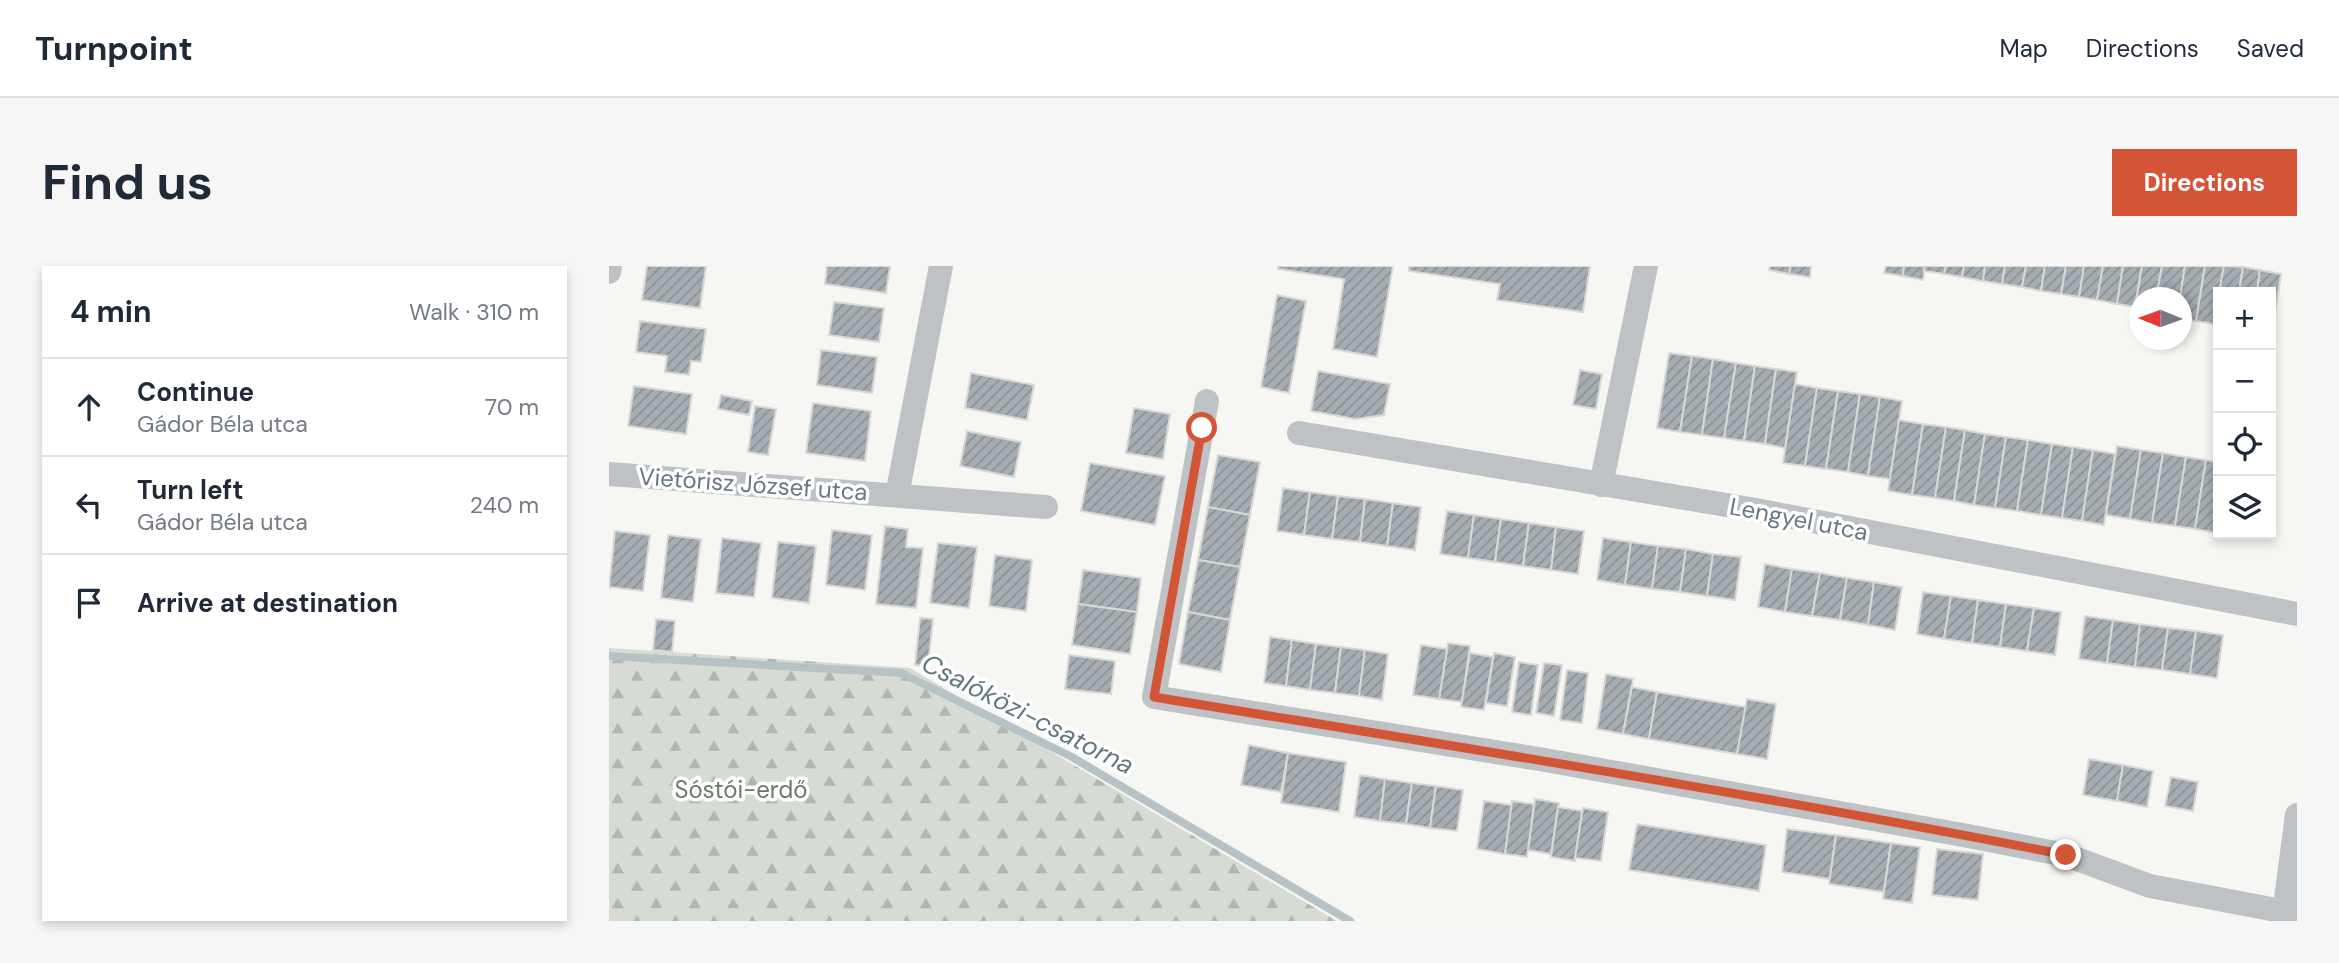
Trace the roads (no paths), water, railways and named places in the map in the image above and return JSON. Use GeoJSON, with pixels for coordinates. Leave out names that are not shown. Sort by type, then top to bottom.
{"type":"FeatureCollection","features":[{"type":"Feature","properties":{"kind":"street"},"geometry":{"type":"LineString","coordinates":[[609,272],[610,266]]}},
{"type":"Feature","properties":{"kind":"street","name":"Vietórisz József utca"},"geometry":{"type":"LineString","coordinates":[[897,495],[941,266]]}},
{"type":"Feature","properties":{"kind":"street"},"geometry":{"type":"LineString","coordinates":[[1601,485],[1646,266]]}},
{"type":"Feature","properties":{"kind":"street"},"geometry":{"type":"LineString","coordinates":[[1207,401],[1154,697],[1545,761],[1968,836],[2066,855],[2150,886],[2288,916],[2297,815]]}},
{"type":"Feature","properties":{"kind":"street","name":"Lengyel utca"},"geometry":{"type":"LineString","coordinates":[[1299,433],[1756,510],[2297,614]]}},
{"type":"Feature","properties":{"kind":"street","name":"Vietórisz József utca"},"geometry":{"type":"LineString","coordinates":[[609,474],[1047,507]]}},
{"type":"Feature","properties":{"kind":"waterway","name":"Csalóközi-csatorna"},"geometry":{"type":"LineString","coordinates":[[609,656],[901,673],[1070,756],[1350,921]]}},
{"type":"Feature","properties":{"kind":"park label","name":"Sóstói-erdő"},"geometry":{"type":"Point","coordinates":[741,789]}}]}
